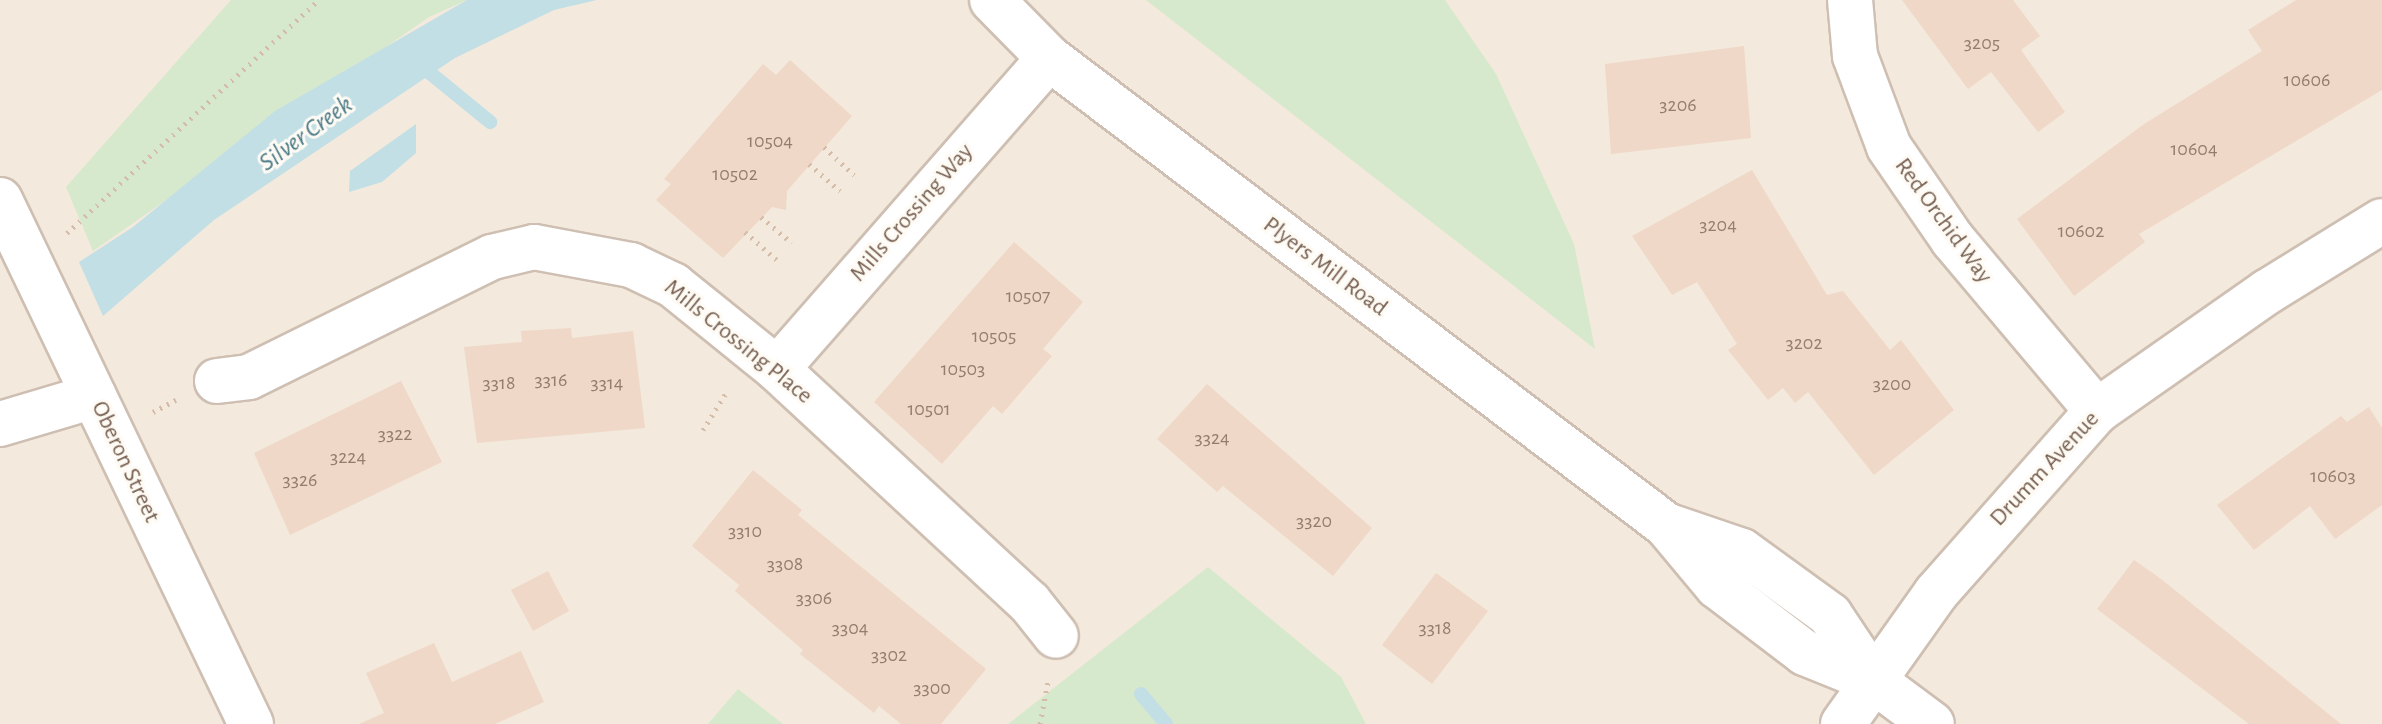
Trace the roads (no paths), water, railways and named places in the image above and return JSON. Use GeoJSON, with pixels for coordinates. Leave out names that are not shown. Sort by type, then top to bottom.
{"type":"FeatureCollection","features":[{"type":"Feature","properties":{"kind":"street","name":"Plyers Mill Road"},"geometry":{"type":"LineString","coordinates":[[992,0],[1049,58],[1666,525],[1742,551],[1830,615],[1874,681],[1932,724]]}},
{"type":"Feature","properties":{"kind":"street","name":"Red Orchid Way"},"geometry":{"type":"LineString","coordinates":[[1850,0],[1855,56],[1889,147],[1953,240],[2097,411]]}},
{"type":"Feature","properties":{"kind":"street","name":"Mills Crossing Way"},"geometry":{"type":"LineString","coordinates":[[777,369],[1049,58]]}},
{"type":"Feature","properties":{"kind":"street","name":"Oberon Street"},"geometry":{"type":"LineString","coordinates":[[0,200],[251,724]]}},
{"type":"Feature","properties":{"kind":"street","name":"Drumm Avenue"},"geometry":{"type":"LineString","coordinates":[[1843,724],[1946,581],[2097,411],[2267,292],[2382,221]]}},
{"type":"Feature","properties":{"kind":"street","name":"Mills Crossing Place"},"geometry":{"type":"LineString","coordinates":[[217,381],[249,377],[492,257],[534,247],[631,265],[673,285],[777,369],[1029,602],[1056,636]]}},
{"type":"Feature","properties":{"kind":"street"},"geometry":{"type":"LineString","coordinates":[[0,424],[102,414]]}},
{"type":"Feature","properties":{"kind":"water","name":"Silver Creek"},"geometry":{"type":"Polygon","coordinates":[[[467,0],[597,0],[554,10],[455,58],[214,220],[103,316],[79,262],[133,227],[275,111],[467,0]]]}},
{"type":"Feature","properties":{"kind":"water"},"geometry":{"type":"Polygon","coordinates":[[[416,124],[416,153],[382,182],[349,192],[350,171],[416,124]]]}},
{"type":"Feature","properties":{"kind":"waterway"},"geometry":{"type":"LineString","coordinates":[[419,64],[490,122]]}},
{"type":"Feature","properties":{"kind":"waterway"},"geometry":{"type":"LineString","coordinates":[[1141,694],[1166,724]]}}]}
